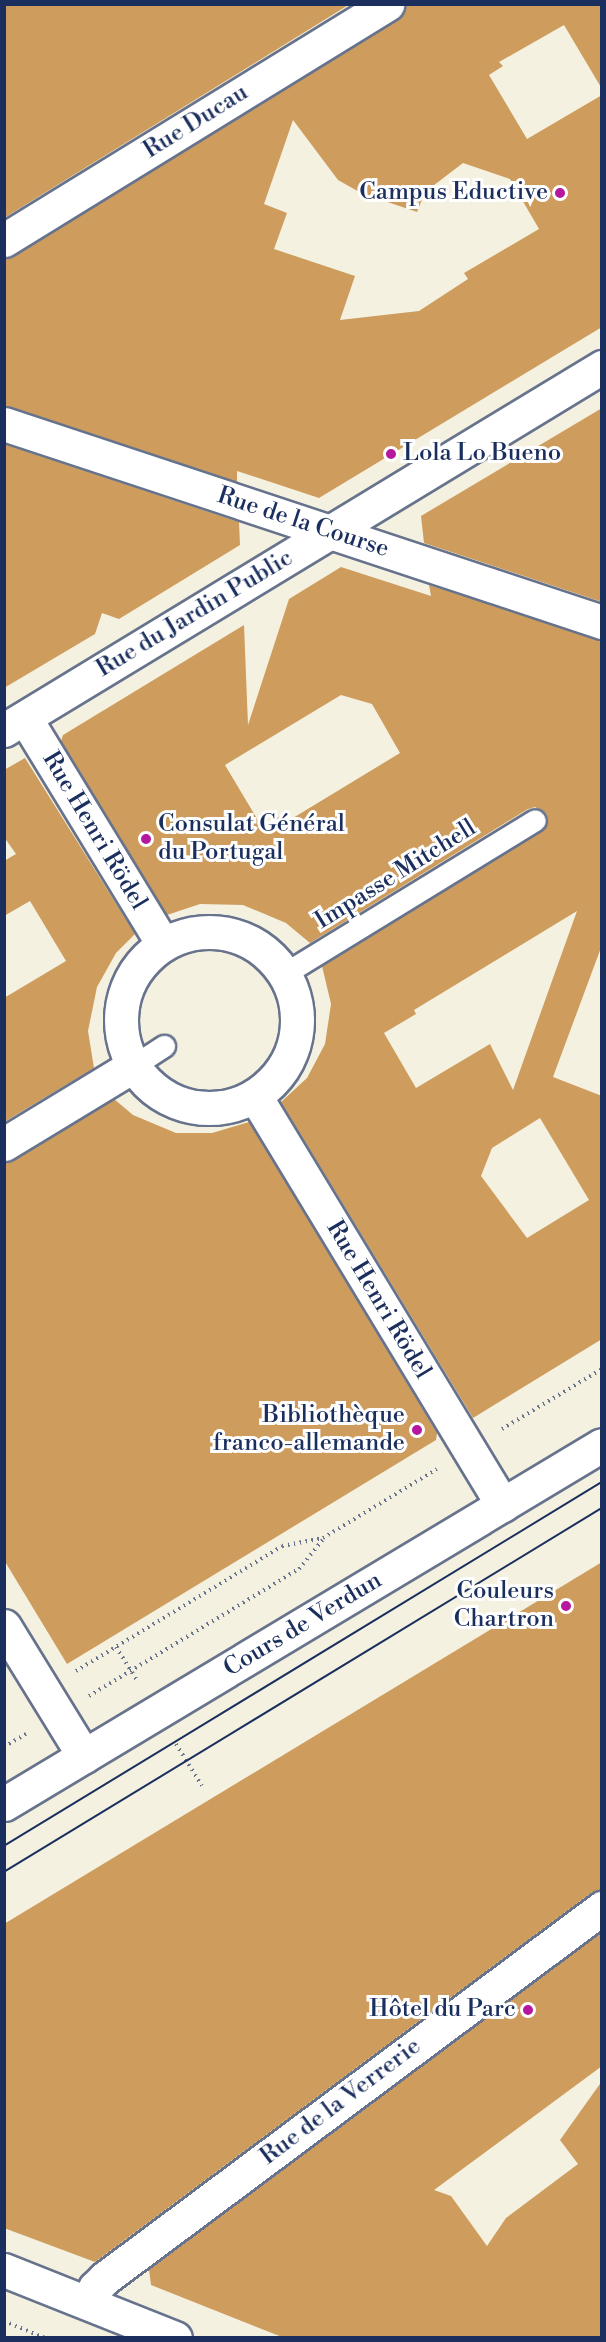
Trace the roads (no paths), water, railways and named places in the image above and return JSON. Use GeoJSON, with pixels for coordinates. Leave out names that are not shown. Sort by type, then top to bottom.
{"type":"FeatureCollection","features":[{"type":"Feature","properties":{"kind":"street","name":"Rue Ducau"},"geometry":{"type":"LineString","coordinates":[[4,240],[387,4]]}},
{"type":"Feature","properties":{"kind":"street","name":"Rue du Jardin Public"},"geometry":{"type":"LineString","coordinates":[[15,724],[602,367]]}},
{"type":"Feature","properties":{"kind":"street","name":"Rue de la Course"},"geometry":{"type":"LineString","coordinates":[[4,424],[602,622]]}},
{"type":"Feature","properties":{"kind":"street","name":"Rue Henri Rödel"},"geometry":{"type":"LineString","coordinates":[[15,724],[163,944]]}},
{"type":"Feature","properties":{"kind":"street"},"geometry":{"type":"LineString","coordinates":[[216,932],[243,938],[266,953],[284,974],[295,1000],[297,1028],[293,1045],[276,1078],[255,1096],[229,1106],[201,1108],[183,1104],[151,1087],[133,1066],[122,1040],[121,1012],[127,986],[141,962],[163,944],[188,934],[216,932]]}},
{"type":"Feature","properties":{"kind":"street"},"geometry":{"type":"LineString","coordinates":[[4,1144],[133,1066]]}},
{"type":"Feature","properties":{"kind":"street","name":"Rue Henri Rödel"},"geometry":{"type":"LineString","coordinates":[[255,1096],[503,1505]]}},
{"type":"Feature","properties":{"kind":"street","name":"Cours de Verdun"},"geometry":{"type":"LineString","coordinates":[[4,1804],[602,1445]]}},
{"type":"Feature","properties":{"kind":"street"},"geometry":{"type":"LineString","coordinates":[[4,1626],[84,1756]]}},
{"type":"Feature","properties":{"kind":"street","name":"Rue de la Verrerie"},"geometry":{"type":"LineString","coordinates":[[90,2303],[95,2288],[105,2278],[602,1908]]}},
{"type":"Feature","properties":{"kind":"street"},"geometry":{"type":"LineString","coordinates":[[4,2270],[175,2337]]}},
{"type":"Feature","properties":{"kind":"lane","name":"Impasse Mitchell"},"geometry":{"type":"LineString","coordinates":[[284,974],[535,820]]}},
{"type":"Feature","properties":{"kind":"lane"},"geometry":{"type":"LineString","coordinates":[[133,1066],[164,1046]]}},
{"type":"Feature","properties":{"kind":"tram line"},"geometry":{"type":"LineString","coordinates":[[4,1846],[602,1482]]}},
{"type":"Feature","properties":{"kind":"tram line"},"geometry":{"type":"LineString","coordinates":[[4,1872],[602,1508]]}},
{"type":"Feature","properties":{"kind":"place","name":"Campus Eductive"},"geometry":{"type":"Point","coordinates":[560,193]}},
{"type":"Feature","properties":{"kind":"place","name":"Lola Lo Bueno"},"geometry":{"type":"Point","coordinates":[391,454]}},
{"type":"Feature","properties":{"kind":"place","name":"Consulat Général du Portugal"},"geometry":{"type":"Point","coordinates":[146,839]}},
{"type":"Feature","properties":{"kind":"place","name":"Bibliothèque franco-allemande"},"geometry":{"type":"Point","coordinates":[417,1430]}},
{"type":"Feature","properties":{"kind":"place","name":"Couleurs Chartron"},"geometry":{"type":"Point","coordinates":[566,1606]}},
{"type":"Feature","properties":{"kind":"place","name":"Hôtel du Parc"},"geometry":{"type":"Point","coordinates":[528,2010]}}]}
